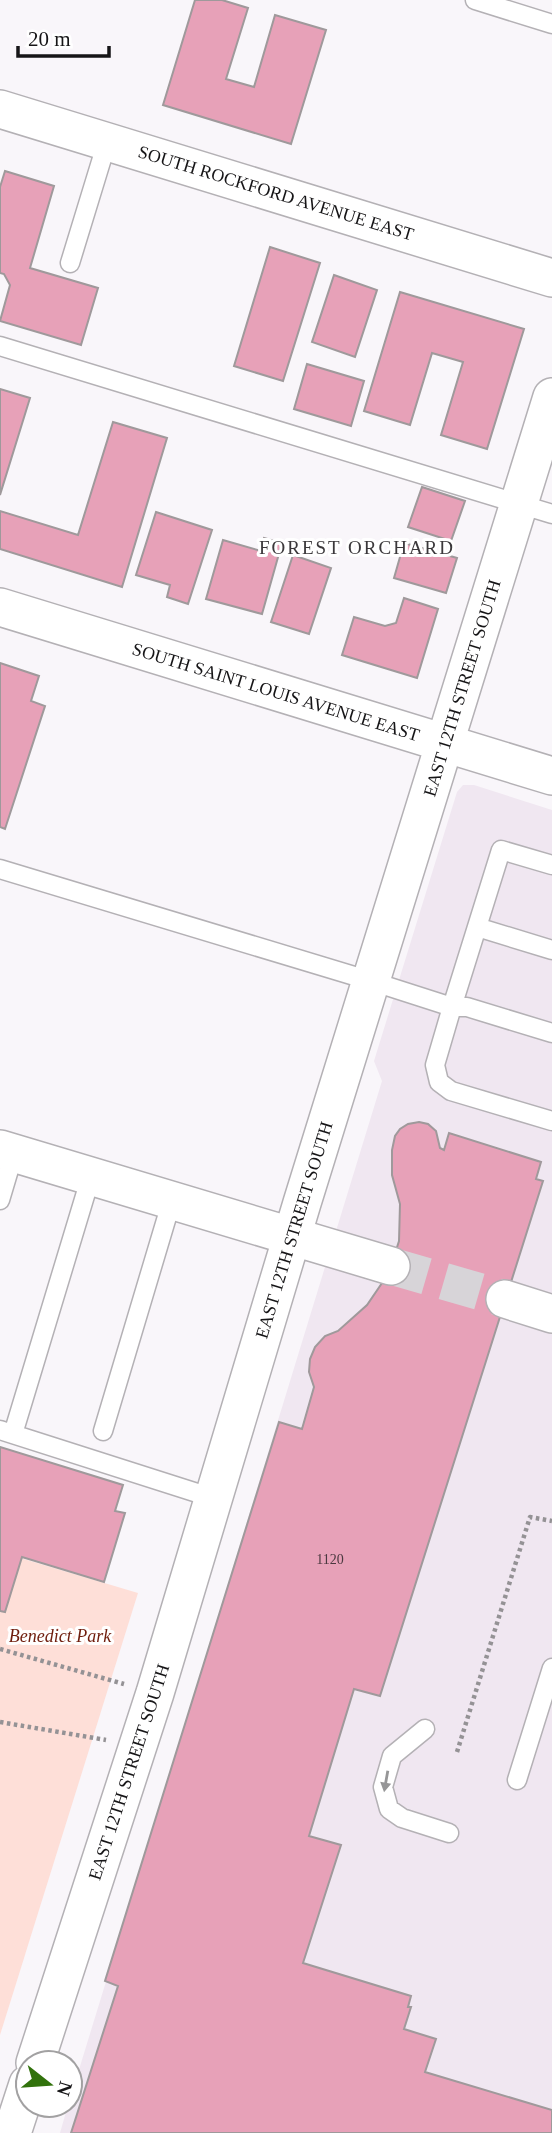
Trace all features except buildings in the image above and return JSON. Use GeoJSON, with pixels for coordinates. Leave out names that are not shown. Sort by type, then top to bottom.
{"type":"FeatureCollection","features":[{"type":"Feature","properties":{"kind":"street","name":"SOUTH ROCKFORD AVENUE EAST"},"geometry":{"type":"LineString","coordinates":[[0,109],[552,278]]}},
{"type":"Feature","properties":{"kind":"street","name":"EAST 12TH STREET SOUTH"},"geometry":{"type":"LineString","coordinates":[[40,2049],[155,1693],[292,1236],[445,744],[535,508],[552,397]]}},
{"type":"Feature","properties":{"kind":"street","name":"SOUTH SAINT LOUIS AVENUE EAST"},"geometry":{"type":"LineString","coordinates":[[0,607],[552,776]]}},
{"type":"Feature","properties":{"kind":"street"},"geometry":{"type":"LineString","coordinates":[[7,1151],[391,1266]]}},
{"type":"Feature","properties":{"kind":"street"},"geometry":{"type":"LineString","coordinates":[[505,1299],[552,1314]]}},
{"type":"Feature","properties":{"kind":"lane"},"geometry":{"type":"LineString","coordinates":[[475,0],[552,24]]}},
{"type":"Feature","properties":{"kind":"lane"},"geometry":{"type":"LineString","coordinates":[[70,263],[107,142]]}},
{"type":"Feature","properties":{"kind":"lane"},"geometry":{"type":"LineString","coordinates":[[0,346],[535,508]]}},
{"type":"Feature","properties":{"kind":"lane"},"geometry":{"type":"LineString","coordinates":[[552,865],[501,850],[435,1065],[439,1082],[451,1090],[552,1121]]}},
{"type":"Feature","properties":{"kind":"lane"},"geometry":{"type":"LineString","coordinates":[[0,869],[452,1007],[467,1007],[552,1033]]}},
{"type":"Feature","properties":{"kind":"lane"},"geometry":{"type":"LineString","coordinates":[[477,927],[552,950]]}},
{"type":"Feature","properties":{"kind":"lane"},"geometry":{"type":"LineString","coordinates":[[0,1200],[7,1151]]}},
{"type":"Feature","properties":{"kind":"lane"},"geometry":{"type":"LineString","coordinates":[[91,1176],[6,1432],[213,1498]]}},
{"type":"Feature","properties":{"kind":"lane"},"geometry":{"type":"LineString","coordinates":[[103,1431],[172,1200]]}},
{"type":"Feature","properties":{"kind":"lane"},"geometry":{"type":"LineString","coordinates":[[517,1780],[552,1668]]}},
{"type":"Feature","properties":{"kind":"lane"},"geometry":{"type":"LineString","coordinates":[[425,1729],[392,1756],[383,1787],[389,1809],[402,1818],[449,1833]]}},
{"type":"Feature","properties":{"kind":"path"},"geometry":{"type":"LineString","coordinates":[[457,1752],[530,1517],[552,1521]]}},
{"type":"Feature","properties":{"kind":"path"},"geometry":{"type":"LineString","coordinates":[[0,1649],[155,1693]]}},
{"type":"Feature","properties":{"kind":"path"},"geometry":{"type":"LineString","coordinates":[[0,1722],[138,1745]]}},
{"type":"Feature","properties":{"kind":"shaded area"},"geometry":{"type":"Polygon","coordinates":[[[463,785],[474,785],[552,810],[552,2133],[60,2133],[64,2119],[84,2119],[84,2053],[382,1081],[374,1061],[457,792],[463,785]]]}},
{"type":"Feature","properties":{"kind":"green space","name":"Benedict Park"},"geometry":{"type":"Polygon","coordinates":[[[17,1557],[138,1593],[0,2035],[0,1613],[17,1557]]]}},
{"type":"Feature","properties":{"kind":"tunnel"},"geometry":{"type":"LineString","coordinates":[[391,1266],[505,1299]]}},
{"type":"Feature","properties":{"kind":"district","name":"FOREST ORCHARD"},"geometry":{"type":"Point","coordinates":[357,547]}}]}
